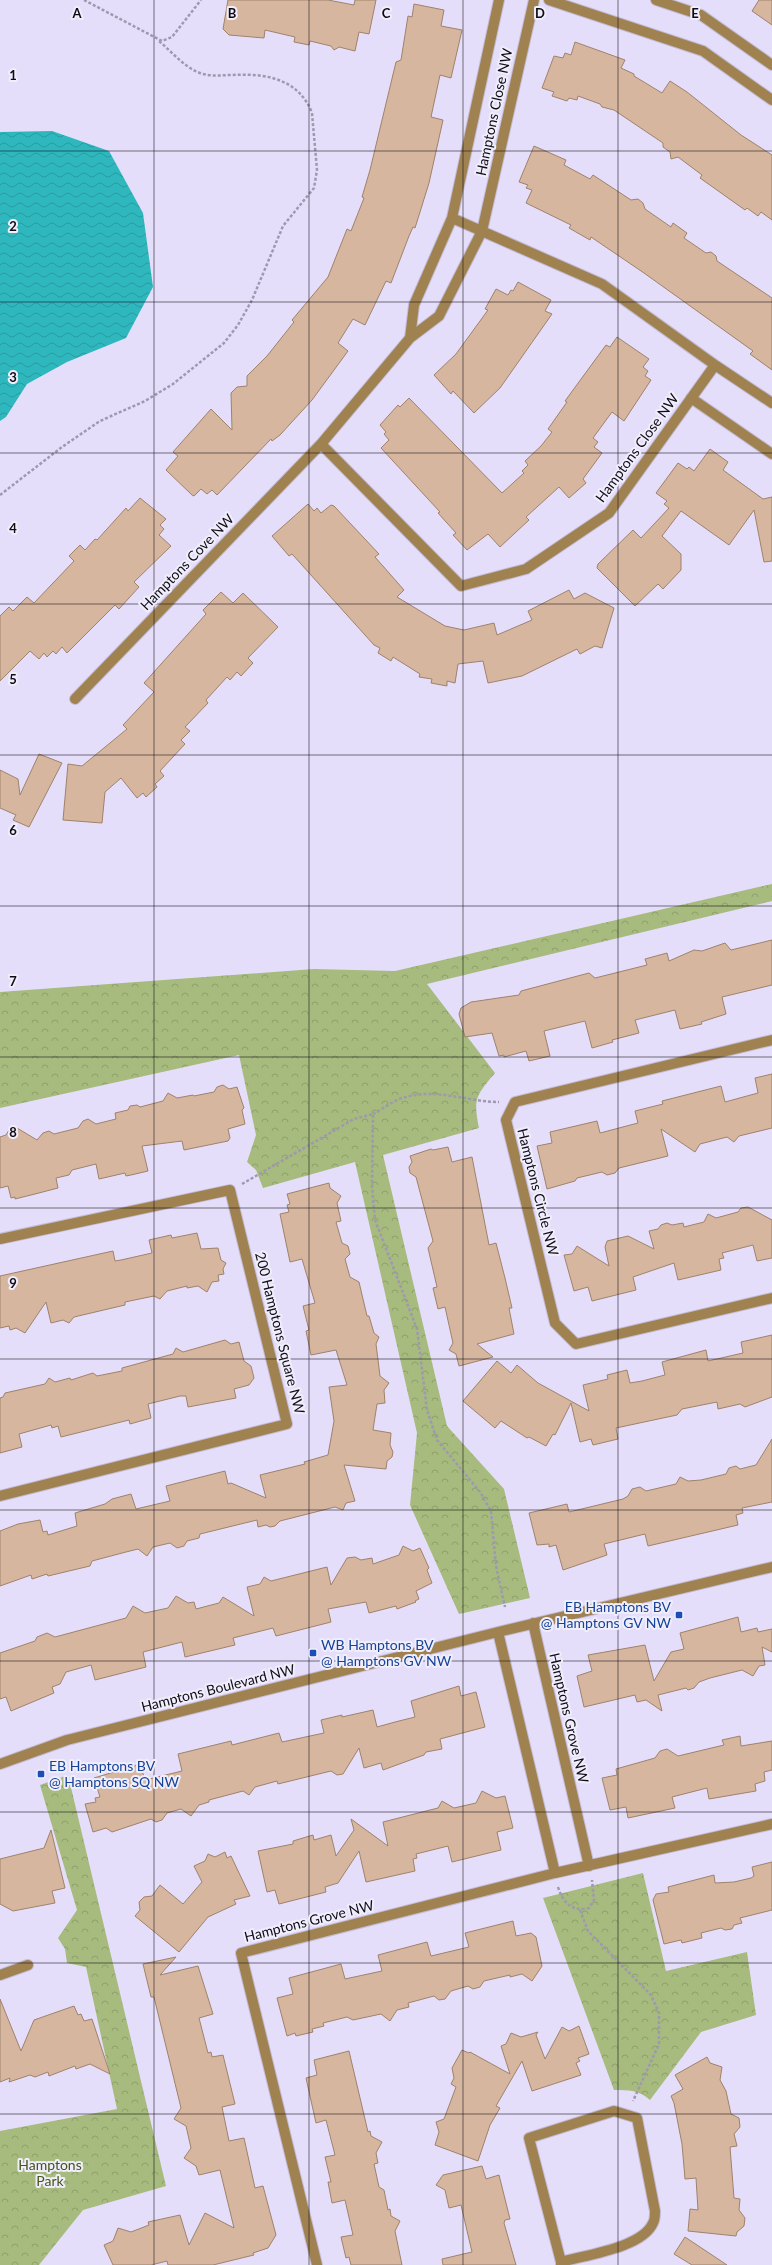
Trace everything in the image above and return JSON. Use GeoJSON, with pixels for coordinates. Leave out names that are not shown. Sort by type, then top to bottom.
{"type":"FeatureCollection","features":[{"type":"Feature","properties":{"kind":"street","name":"Hamptons Close NW"},"geometry":{"type":"LineString","coordinates":[[410,338],[414,305],[452,218],[499,0]]}},
{"type":"Feature","properties":{"kind":"street","name":"Hamptons Close NW"},"geometry":{"type":"LineString","coordinates":[[534,0],[482,231],[439,316],[410,338],[321,444],[462,586],[526,569],[609,513],[715,365]]}},
{"type":"Feature","properties":{"kind":"street"},"geometry":{"type":"LineString","coordinates":[[549,0],[702,51],[772,100]]}},
{"type":"Feature","properties":{"kind":"street"},"geometry":{"type":"LineString","coordinates":[[656,0],[701,15],[772,65]]}},
{"type":"Feature","properties":{"kind":"street"},"geometry":{"type":"LineString","coordinates":[[452,218],[602,284],[715,365],[772,403]]}},
{"type":"Feature","properties":{"kind":"street"},"geometry":{"type":"LineString","coordinates":[[691,398],[772,454]]}},
{"type":"Feature","properties":{"kind":"street","name":"Hamptons Cove NW"},"geometry":{"type":"LineString","coordinates":[[74,699],[321,444]]}},
{"type":"Feature","properties":{"kind":"street"},"geometry":{"type":"LineString","coordinates":[[515,1102],[772,1040]]}},
{"type":"Feature","properties":{"kind":"street","name":"Hamptons Circle NW"},"geometry":{"type":"LineString","coordinates":[[515,1102],[506,1120],[555,1323],[576,1344],[772,1298]]}},
{"type":"Feature","properties":{"kind":"street"},"geometry":{"type":"LineString","coordinates":[[0,1239],[230,1190]]}},
{"type":"Feature","properties":{"kind":"street","name":"200 Hamptons Square NW"},"geometry":{"type":"LineString","coordinates":[[0,1496],[287,1424],[230,1190]]}},
{"type":"Feature","properties":{"kind":"street","name":"Hamptons Boulevard NW"},"geometry":{"type":"LineString","coordinates":[[0,1764],[67,1740],[533,1623],[772,1567]]}},
{"type":"Feature","properties":{"kind":"street","name":"Hamptons Grove NW"},"geometry":{"type":"LineString","coordinates":[[533,1623],[589,1866]]}},
{"type":"Feature","properties":{"kind":"street"},"geometry":{"type":"LineString","coordinates":[[498,1632],[555,1873]]}},
{"type":"Feature","properties":{"kind":"street","name":"Hamptons Grove NW"},"geometry":{"type":"LineString","coordinates":[[317,2265],[241,1953],[555,1873],[772,1824]]}},
{"type":"Feature","properties":{"kind":"street"},"geometry":{"type":"LineString","coordinates":[[0,1975],[28,1965]]}},
{"type":"Feature","properties":{"kind":"street"},"geometry":{"type":"LineString","coordinates":[[614,2111],[637,2118],[655,2211],[653,2223],[646,2233],[633,2242],[561,2263],[529,2138],[614,2111]]}},
{"type":"Feature","properties":{"kind":"path"},"geometry":{"type":"LineString","coordinates":[[0,495],[62,447],[100,421],[145,401],[174,384],[224,342],[238,324],[254,295],[283,226],[314,188],[317,170],[312,113],[298,92],[283,80],[261,75],[212,76],[200,73],[184,63],[160,41],[84,0]]}},
{"type":"Feature","properties":{"kind":"path"},"geometry":{"type":"LineString","coordinates":[[160,41],[172,37],[201,0]]}},
{"type":"Feature","properties":{"kind":"path"},"geometry":{"type":"LineString","coordinates":[[230,1190],[256,1177],[354,1120],[373,1114],[405,1097],[426,1094],[464,1097],[478,1102],[515,1102]]}},
{"type":"Feature","properties":{"kind":"path"},"geometry":{"type":"LineString","coordinates":[[373,1114],[372,1186],[375,1220],[417,1329],[428,1410],[437,1440],[480,1492],[491,1511],[496,1566],[505,1607]]}},
{"type":"Feature","properties":{"kind":"path"},"geometry":{"type":"LineString","coordinates":[[555,1873],[564,1900],[572,1908],[580,1910],[589,1908],[594,1900],[589,1866]]}},
{"type":"Feature","properties":{"kind":"path"},"geometry":{"type":"LineString","coordinates":[[580,1910],[588,1931],[651,1995],[659,2013],[659,2044],[646,2070],[628,2115]]}},
{"type":"Feature","properties":{"kind":"green space"},"geometry":{"type":"Polygon","coordinates":[[[772,884],[772,901],[427,984],[495,1073],[480,1093],[476,1103],[479,1128],[383,1155],[447,1426],[504,1489],[530,1598],[459,1614],[410,1505],[417,1433],[355,1162],[263,1188],[256,1170],[247,1162],[256,1135],[239,1055],[0,1108],[0,992],[314,969],[395,971],[772,884]]]}},
{"type":"Feature","properties":{"kind":"green space","name":"Hamptons Park"},"geometry":{"type":"Polygon","coordinates":[[[68,1775],[166,2186],[83,2210],[39,2265],[0,2265],[0,2131],[117,2109],[86,1967],[67,1963],[65,1949],[58,1938],[77,1910],[40,1785],[68,1775]]]}},
{"type":"Feature","properties":{"kind":"green space"},"geometry":{"type":"Polygon","coordinates":[[[643,1873],[666,1971],[747,1952],[756,2015],[701,2032],[650,2100],[642,2094],[634,2091],[614,2090],[543,1898],[643,1873]]]}},
{"type":"Feature","properties":{"kind":"water"},"geometry":{"type":"Polygon","coordinates":[[[52,131],[109,151],[143,213],[153,287],[126,338],[67,362],[27,384],[6,417],[0,421],[0,132],[52,131]]]}},
{"type":"Feature","properties":{"kind":"building"},"geometry":{"type":"Polygon","coordinates":[[[228,0],[328,0],[354,5],[355,0],[376,0],[369,34],[359,32],[355,51],[339,47],[334,50],[331,46],[310,41],[309,45],[294,42],[295,37],[265,30],[264,38],[229,35],[223,29],[228,0]]]}},
{"type":"Feature","properties":{"kind":"building"},"geometry":{"type":"Polygon","coordinates":[[[759,0],[772,0],[772,25],[752,11],[759,0]]]}},
{"type":"Feature","properties":{"kind":"building"},"geometry":{"type":"Polygon","coordinates":[[[414,4],[444,10],[441,26],[462,30],[451,78],[440,75],[431,117],[443,120],[429,183],[415,228],[413,227],[409,236],[391,283],[386,281],[365,325],[353,319],[338,343],[348,351],[312,400],[280,435],[272,441],[271,439],[217,495],[212,490],[207,494],[201,489],[194,496],[166,470],[178,456],[173,452],[211,409],[232,430],[231,393],[237,387],[247,386],[247,376],[267,356],[294,322],[292,320],[328,277],[347,229],[351,231],[364,198],[362,197],[396,62],[401,60],[408,16],[412,17],[414,4]]]}},
{"type":"Feature","properties":{"kind":"building"},"geometry":{"type":"Polygon","coordinates":[[[575,42],[625,60],[621,68],[634,74],[634,76],[662,93],[670,81],[687,92],[741,135],[772,155],[772,220],[761,212],[758,216],[747,208],[745,210],[700,178],[702,175],[678,157],[671,159],[670,152],[663,147],[663,143],[614,110],[602,107],[600,104],[578,96],[577,100],[569,98],[567,101],[552,96],[554,92],[542,88],[554,56],[563,58],[565,53],[571,55],[575,42]]]}},
{"type":"Feature","properties":{"kind":"building"},"geometry":{"type":"Polygon","coordinates":[[[534,146],[566,160],[564,165],[590,179],[593,175],[631,200],[638,199],[643,203],[645,209],[671,227],[673,223],[687,233],[684,238],[706,253],[711,252],[716,256],[717,261],[772,298],[772,370],[750,354],[753,351],[591,237],[590,240],[569,228],[571,225],[526,203],[532,190],[526,188],[528,185],[519,182],[534,146]]]}},
{"type":"Feature","properties":{"kind":"building"},"geometry":{"type":"Polygon","coordinates":[[[518,282],[551,300],[545,311],[552,314],[500,388],[474,413],[453,391],[451,394],[434,375],[456,354],[488,310],[485,309],[496,289],[508,295],[511,290],[513,291],[518,282]]]}},
{"type":"Feature","properties":{"kind":"building"},"geometry":{"type":"Polygon","coordinates":[[[617,337],[649,359],[643,367],[648,371],[645,376],[651,380],[624,421],[612,412],[593,438],[598,442],[594,447],[602,453],[583,479],[586,483],[569,498],[559,487],[526,517],[529,520],[500,547],[488,534],[467,550],[453,535],[456,533],[438,513],[440,512],[381,448],[389,440],[384,434],[386,432],[380,425],[398,405],[400,407],[409,398],[502,493],[524,473],[522,471],[528,465],[525,461],[541,446],[552,432],[548,429],[567,402],[565,401],[606,345],[610,347],[617,337]]]}},
{"type":"Feature","properties":{"kind":"building"},"geometry":{"type":"Polygon","coordinates":[[[710,449],[728,462],[723,470],[763,499],[772,497],[772,561],[764,562],[754,510],[729,545],[681,511],[662,536],[681,554],[681,570],[663,589],[658,584],[635,606],[597,568],[598,564],[633,530],[641,538],[669,508],[664,504],[667,501],[656,493],[678,463],[687,469],[689,467],[694,471],[710,449]]]}},
{"type":"Feature","properties":{"kind":"building"},"geometry":{"type":"Polygon","coordinates":[[[140,498],[166,519],[160,525],[164,529],[159,535],[171,546],[134,582],[139,587],[119,609],[115,605],[67,653],[62,647],[56,654],[53,651],[47,657],[44,653],[39,659],[30,651],[0,681],[0,616],[9,607],[13,611],[27,597],[34,603],[74,561],[69,556],[80,545],[85,550],[95,539],[97,540],[126,508],[128,511],[140,498]]]}},
{"type":"Feature","properties":{"kind":"building"},"geometry":{"type":"Polygon","coordinates":[[[308,504],[314,511],[317,508],[321,513],[331,505],[334,506],[379,554],[375,557],[404,590],[397,597],[445,626],[464,630],[494,623],[497,635],[532,620],[528,611],[569,590],[574,599],[585,593],[614,608],[602,648],[595,646],[580,654],[577,649],[522,676],[488,683],[483,661],[458,664],[455,683],[447,681],[447,686],[431,683],[432,679],[419,677],[420,674],[393,657],[391,661],[378,653],[380,648],[374,645],[292,554],[289,556],[272,536],[308,504]]]}},
{"type":"Feature","properties":{"kind":"building"},"geometry":{"type":"Polygon","coordinates":[[[221,592],[233,603],[243,593],[278,627],[248,658],[253,663],[241,676],[237,672],[230,680],[227,677],[206,700],[208,703],[185,727],[190,731],[181,740],[185,744],[160,771],[164,776],[155,784],[157,787],[146,797],[143,793],[137,798],[121,778],[105,792],[102,823],[63,820],[68,764],[82,766],[127,729],[123,725],[154,692],[144,683],[206,614],[203,610],[221,592]]]}},
{"type":"Feature","properties":{"kind":"building"},"geometry":{"type":"Polygon","coordinates":[[[39,754],[62,763],[29,827],[13,820],[16,815],[0,808],[0,770],[18,779],[20,795],[39,754]]]}},
{"type":"Feature","properties":{"kind":"building"},"geometry":{"type":"Polygon","coordinates":[[[772,940],[772,985],[722,997],[726,1014],[701,1022],[702,1024],[680,1029],[675,1010],[635,1020],[639,1033],[612,1040],[613,1042],[592,1048],[585,1021],[544,1031],[550,1056],[529,1061],[526,1051],[504,1057],[504,1055],[499,1056],[492,1033],[465,1037],[459,1014],[461,1008],[471,1002],[519,995],[521,991],[589,973],[595,978],[647,965],[645,959],[667,953],[669,961],[694,950],[702,951],[725,943],[731,950],[772,940]]]}},
{"type":"Feature","properties":{"kind":"building"},"geometry":{"type":"Polygon","coordinates":[[[772,1074],[772,1128],[739,1136],[734,1142],[727,1137],[700,1144],[695,1152],[661,1129],[668,1156],[619,1168],[615,1173],[607,1175],[602,1172],[577,1178],[575,1181],[547,1189],[537,1146],[552,1143],[550,1132],[597,1121],[600,1133],[638,1123],[635,1111],[663,1104],[662,1101],[721,1086],[725,1102],[758,1093],[755,1078],[772,1074]]]}},
{"type":"Feature","properties":{"kind":"building"},"geometry":{"type":"Polygon","coordinates":[[[223,1085],[229,1089],[237,1087],[244,1108],[242,1110],[245,1124],[228,1129],[230,1138],[228,1141],[184,1150],[182,1141],[142,1146],[148,1171],[126,1176],[125,1173],[99,1179],[96,1164],[72,1170],[69,1175],[56,1178],[58,1188],[15,1199],[15,1197],[11,1198],[8,1186],[0,1188],[0,1137],[6,1135],[9,1130],[17,1128],[37,1140],[43,1133],[49,1131],[54,1134],[78,1128],[83,1121],[88,1119],[96,1124],[116,1119],[115,1113],[128,1110],[130,1106],[137,1105],[140,1107],[163,1101],[168,1093],[177,1098],[194,1096],[214,1092],[217,1087],[223,1085]]]}},
{"type":"Feature","properties":{"kind":"building"},"geometry":{"type":"Polygon","coordinates":[[[448,1147],[452,1162],[472,1157],[489,1245],[496,1243],[505,1278],[512,1308],[509,1308],[514,1334],[477,1344],[493,1357],[459,1366],[456,1354],[449,1350],[453,1343],[445,1307],[438,1309],[433,1288],[437,1287],[428,1248],[433,1241],[416,1177],[410,1173],[409,1167],[412,1162],[410,1156],[431,1149],[433,1150],[448,1147]]]}},
{"type":"Feature","properties":{"kind":"building"},"geometry":{"type":"Polygon","coordinates":[[[329,1183],[330,1188],[341,1196],[337,1203],[341,1221],[336,1222],[342,1243],[348,1246],[350,1254],[345,1259],[350,1277],[359,1282],[367,1316],[369,1316],[374,1333],[379,1337],[376,1344],[380,1376],[389,1383],[384,1390],[385,1403],[377,1404],[373,1430],[391,1433],[390,1445],[393,1452],[392,1457],[387,1461],[386,1469],[344,1465],[355,1501],[346,1503],[343,1510],[335,1507],[280,1521],[275,1526],[270,1527],[266,1525],[258,1527],[257,1520],[200,1534],[199,1538],[187,1541],[184,1546],[177,1548],[170,1543],[153,1547],[147,1556],[138,1549],[92,1561],[90,1566],[48,1576],[47,1574],[32,1579],[31,1575],[0,1586],[0,1531],[18,1524],[40,1520],[43,1532],[47,1531],[48,1535],[77,1526],[75,1513],[105,1504],[112,1499],[131,1494],[136,1509],[170,1501],[166,1486],[225,1471],[228,1484],[231,1483],[266,1498],[260,1475],[305,1464],[304,1462],[328,1455],[334,1421],[329,1387],[347,1385],[336,1350],[311,1355],[306,1331],[309,1330],[303,1306],[315,1303],[302,1259],[290,1262],[280,1214],[289,1212],[287,1205],[290,1204],[287,1194],[329,1183]]]}},
{"type":"Feature","properties":{"kind":"building"},"geometry":{"type":"Polygon","coordinates":[[[748,1207],[772,1220],[772,1258],[757,1261],[753,1245],[722,1253],[724,1258],[719,1259],[721,1270],[678,1280],[674,1263],[633,1277],[636,1290],[592,1301],[588,1287],[574,1291],[564,1255],[572,1254],[577,1246],[609,1266],[605,1247],[607,1241],[628,1236],[654,1249],[649,1231],[658,1229],[661,1225],[667,1223],[672,1225],[683,1223],[684,1227],[704,1222],[708,1214],[716,1218],[738,1212],[741,1208],[748,1207]]]}},
{"type":"Feature","properties":{"kind":"building"},"geometry":{"type":"Polygon","coordinates":[[[197,1233],[201,1249],[218,1248],[221,1260],[226,1263],[223,1269],[224,1274],[218,1275],[219,1281],[212,1282],[207,1292],[198,1286],[187,1288],[187,1286],[167,1291],[160,1299],[154,1296],[125,1302],[125,1305],[74,1317],[69,1323],[63,1320],[51,1323],[46,1302],[25,1333],[16,1328],[10,1330],[9,1326],[0,1328],[0,1276],[113,1251],[115,1261],[121,1260],[152,1253],[149,1240],[171,1235],[172,1238],[197,1233]]]}},
{"type":"Feature","properties":{"kind":"building"},"geometry":{"type":"Polygon","coordinates":[[[772,1335],[772,1397],[745,1407],[740,1404],[718,1409],[717,1402],[682,1409],[677,1415],[616,1428],[618,1439],[593,1445],[591,1439],[580,1442],[571,1403],[555,1435],[553,1434],[546,1446],[529,1437],[527,1438],[501,1421],[495,1428],[463,1401],[497,1361],[511,1373],[517,1365],[538,1383],[589,1411],[583,1385],[608,1379],[607,1375],[627,1370],[630,1383],[642,1381],[665,1375],[662,1362],[706,1350],[708,1361],[743,1353],[741,1342],[772,1335]]]}},
{"type":"Feature","properties":{"kind":"building"},"geometry":{"type":"Polygon","coordinates":[[[225,1340],[231,1344],[239,1342],[244,1361],[251,1366],[254,1378],[249,1385],[234,1389],[236,1398],[188,1407],[186,1396],[180,1396],[148,1404],[151,1418],[130,1424],[129,1420],[61,1437],[58,1426],[52,1428],[51,1425],[19,1434],[22,1447],[0,1453],[0,1398],[3,1397],[5,1393],[45,1384],[49,1378],[55,1382],[70,1378],[71,1380],[93,1373],[97,1376],[122,1371],[122,1368],[173,1354],[176,1348],[183,1352],[225,1340]]]}},
{"type":"Feature","properties":{"kind":"building"},"geometry":{"type":"Polygon","coordinates":[[[772,1439],[772,1502],[742,1508],[743,1513],[736,1515],[738,1525],[648,1546],[645,1534],[604,1544],[607,1555],[563,1570],[556,1545],[549,1547],[549,1544],[537,1545],[529,1513],[567,1504],[569,1512],[623,1499],[628,1496],[632,1489],[640,1487],[646,1491],[676,1484],[680,1477],[688,1481],[701,1480],[726,1474],[729,1468],[736,1466],[740,1469],[756,1465],[772,1439]]]}},
{"type":"Feature","properties":{"kind":"building"},"geometry":{"type":"Polygon","coordinates":[[[403,1546],[413,1551],[420,1548],[429,1568],[427,1570],[432,1583],[416,1591],[419,1599],[415,1601],[416,1602],[397,1609],[396,1606],[369,1613],[366,1602],[328,1609],[331,1622],[276,1636],[273,1628],[233,1638],[235,1645],[185,1657],[182,1642],[143,1652],[146,1667],[95,1680],[91,1665],[66,1672],[60,1684],[52,1687],[54,1693],[11,1711],[6,1697],[0,1699],[0,1653],[35,1641],[37,1637],[47,1633],[55,1637],[126,1618],[133,1606],[145,1613],[168,1608],[176,1596],[188,1603],[194,1602],[196,1609],[219,1603],[223,1597],[254,1616],[247,1587],[260,1584],[264,1577],[271,1581],[327,1567],[331,1585],[347,1558],[355,1557],[361,1560],[372,1558],[373,1564],[399,1555],[403,1546]]]}},
{"type":"Feature","properties":{"kind":"building"},"geometry":{"type":"Polygon","coordinates":[[[738,1617],[741,1632],[757,1628],[758,1632],[772,1629],[772,1652],[762,1647],[765,1665],[759,1666],[753,1676],[742,1670],[699,1682],[694,1688],[688,1690],[686,1688],[658,1695],[662,1711],[646,1700],[637,1702],[635,1695],[584,1707],[577,1676],[592,1671],[588,1655],[645,1645],[654,1681],[671,1652],[684,1649],[680,1633],[738,1617]]]}},
{"type":"Feature","properties":{"kind":"building"},"geometry":{"type":"Polygon","coordinates":[[[459,1686],[461,1696],[476,1692],[485,1727],[440,1739],[442,1749],[426,1752],[424,1755],[383,1770],[381,1763],[364,1768],[359,1748],[343,1774],[337,1775],[331,1771],[278,1784],[277,1781],[255,1787],[249,1795],[243,1791],[209,1800],[209,1802],[199,1805],[191,1816],[181,1809],[167,1813],[162,1820],[156,1822],[151,1819],[112,1832],[106,1828],[93,1832],[85,1804],[96,1802],[95,1798],[100,1797],[94,1778],[140,1764],[145,1780],[182,1771],[178,1754],[231,1741],[232,1745],[279,1733],[282,1742],[324,1733],[321,1720],[342,1715],[342,1717],[373,1710],[377,1727],[415,1717],[411,1701],[459,1686]]]}},
{"type":"Feature","properties":{"kind":"building"},"geometry":{"type":"Polygon","coordinates":[[[740,1736],[741,1746],[772,1741],[772,1770],[764,1772],[765,1781],[755,1784],[756,1791],[709,1799],[707,1788],[672,1797],[675,1808],[628,1818],[626,1807],[610,1810],[602,1778],[617,1775],[616,1769],[655,1758],[660,1751],[667,1749],[678,1756],[724,1745],[722,1740],[740,1736]]]}},
{"type":"Feature","properties":{"kind":"building"},"geometry":{"type":"Polygon","coordinates":[[[482,1791],[496,1798],[505,1796],[513,1828],[497,1832],[501,1850],[452,1862],[448,1846],[416,1854],[417,1858],[413,1859],[415,1871],[366,1882],[359,1851],[338,1883],[325,1887],[326,1892],[279,1904],[275,1890],[267,1892],[258,1851],[293,1844],[293,1841],[313,1835],[314,1840],[331,1835],[336,1856],[354,1830],[351,1819],[388,1846],[383,1822],[438,1808],[442,1801],[454,1808],[476,1803],[482,1791]]]}},
{"type":"Feature","properties":{"kind":"building"},"geometry":{"type":"Polygon","coordinates":[[[51,1830],[65,1888],[52,1891],[55,1903],[13,1911],[0,1904],[0,1859],[44,1848],[51,1830]]]}},
{"type":"Feature","properties":{"kind":"building"},"geometry":{"type":"Polygon","coordinates":[[[225,1852],[227,1858],[231,1856],[250,1896],[234,1900],[236,1904],[208,1917],[179,1952],[135,1916],[140,1910],[139,1902],[144,1897],[152,1896],[160,1885],[183,1904],[202,1882],[194,1866],[205,1861],[208,1854],[215,1857],[225,1852]]]}},
{"type":"Feature","properties":{"kind":"building"},"geometry":{"type":"Polygon","coordinates":[[[772,1862],[772,1910],[740,1918],[742,1923],[734,1925],[732,1929],[725,1930],[721,1928],[701,1933],[702,1938],[682,1943],[681,1940],[664,1944],[653,1900],[656,1894],[669,1892],[668,1887],[714,1875],[715,1883],[734,1882],[751,1878],[754,1876],[752,1867],[772,1862]]]}},
{"type":"Feature","properties":{"kind":"building"},"geometry":{"type":"Polygon","coordinates":[[[513,1921],[516,1936],[531,1933],[536,1937],[542,1966],[532,1981],[522,1974],[510,1977],[510,1975],[484,1981],[480,1987],[473,1989],[468,1986],[451,1991],[445,1999],[439,2000],[434,1996],[408,2003],[409,2007],[397,2010],[390,2021],[381,2014],[353,2020],[347,2017],[323,2023],[324,2026],[312,2029],[313,2032],[296,2036],[295,2033],[287,2036],[277,1998],[293,1994],[289,1978],[341,1964],[345,1979],[382,1971],[378,1955],[427,1942],[431,1956],[469,1947],[465,1933],[513,1921]]]}},
{"type":"Feature","properties":{"kind":"building"},"geometry":{"type":"Polygon","coordinates":[[[176,1957],[160,1975],[198,1966],[213,2014],[199,2018],[208,2053],[211,2052],[212,2057],[223,2055],[235,2104],[222,2107],[229,2141],[244,2138],[255,2188],[263,2186],[276,2235],[268,2248],[253,2253],[254,2255],[213,2265],[168,2265],[167,2261],[151,2265],[113,2265],[104,2245],[113,2241],[118,2228],[131,2232],[149,2225],[148,2222],[180,2215],[189,2245],[205,2213],[234,2228],[220,2170],[199,2175],[196,2166],[184,2158],[191,2148],[186,2126],[174,2119],[181,2108],[154,1997],[151,1997],[143,1964],[176,1957]]]}},
{"type":"Feature","properties":{"kind":"building"},"geometry":{"type":"Polygon","coordinates":[[[0,1999],[21,2051],[34,2020],[74,2006],[78,2015],[81,2014],[84,2021],[92,2019],[110,2074],[90,2064],[76,2069],[75,2066],[49,2076],[48,2072],[35,2077],[30,2075],[9,2082],[10,2078],[0,2082],[0,1999]]]}},
{"type":"Feature","properties":{"kind":"building"},"geometry":{"type":"Polygon","coordinates":[[[579,2026],[589,2054],[578,2058],[580,2061],[576,2063],[581,2075],[532,2091],[522,2061],[496,2106],[500,2108],[490,2125],[478,2161],[435,2145],[439,2132],[436,2122],[444,2119],[456,2087],[451,2084],[454,2078],[452,2068],[462,2050],[469,2053],[470,2052],[510,2074],[501,2046],[506,2044],[511,2033],[521,2037],[538,2032],[536,2035],[545,2059],[562,2027],[569,2031],[579,2026]]]}},
{"type":"Feature","properties":{"kind":"building"},"geometry":{"type":"Polygon","coordinates":[[[349,2051],[368,2132],[370,2131],[371,2136],[382,2142],[376,2153],[378,2163],[374,2164],[379,2187],[384,2190],[388,2210],[390,2209],[391,2216],[400,2221],[395,2231],[402,2265],[351,2265],[349,2257],[346,2258],[341,2237],[353,2235],[345,2200],[332,2203],[328,2182],[331,2182],[325,2157],[335,2155],[326,2120],[316,2123],[306,2078],[317,2075],[314,2060],[349,2051]]]}},
{"type":"Feature","properties":{"kind":"building"},"geometry":{"type":"Polygon","coordinates":[[[707,2057],[710,2063],[722,2067],[720,2080],[726,2091],[731,2114],[739,2118],[740,2127],[734,2134],[737,2146],[730,2147],[734,2198],[740,2199],[739,2210],[745,2218],[744,2226],[737,2232],[736,2236],[688,2231],[690,2209],[698,2210],[696,2178],[685,2179],[682,2144],[674,2103],[671,2096],[683,2089],[675,2075],[707,2057]]]}},
{"type":"Feature","properties":{"kind":"building"},"geometry":{"type":"Polygon","coordinates":[[[482,2166],[486,2179],[499,2175],[510,2219],[505,2220],[504,2223],[516,2265],[443,2265],[442,2259],[472,2252],[461,2205],[449,2208],[445,2190],[436,2185],[443,2175],[482,2166]]]}},
{"type":"Feature","properties":{"kind":"building"},"geometry":{"type":"Polygon","coordinates":[[[685,2237],[727,2265],[692,2265],[674,2254],[685,2237]]]}},
{"type":"Feature","properties":{"kind":"place","name":"EB Hamptons BV @ Hamptons GV NW"},"geometry":{"type":"Point","coordinates":[679,1615]}},
{"type":"Feature","properties":{"kind":"place","name":"WB Hamptons BV @ Hamptons GV NW"},"geometry":{"type":"Point","coordinates":[313,1653]}},
{"type":"Feature","properties":{"kind":"place","name":"EB Hamptons BV @ Hamptons SQ NW"},"geometry":{"type":"Point","coordinates":[41,1774]}}]}
